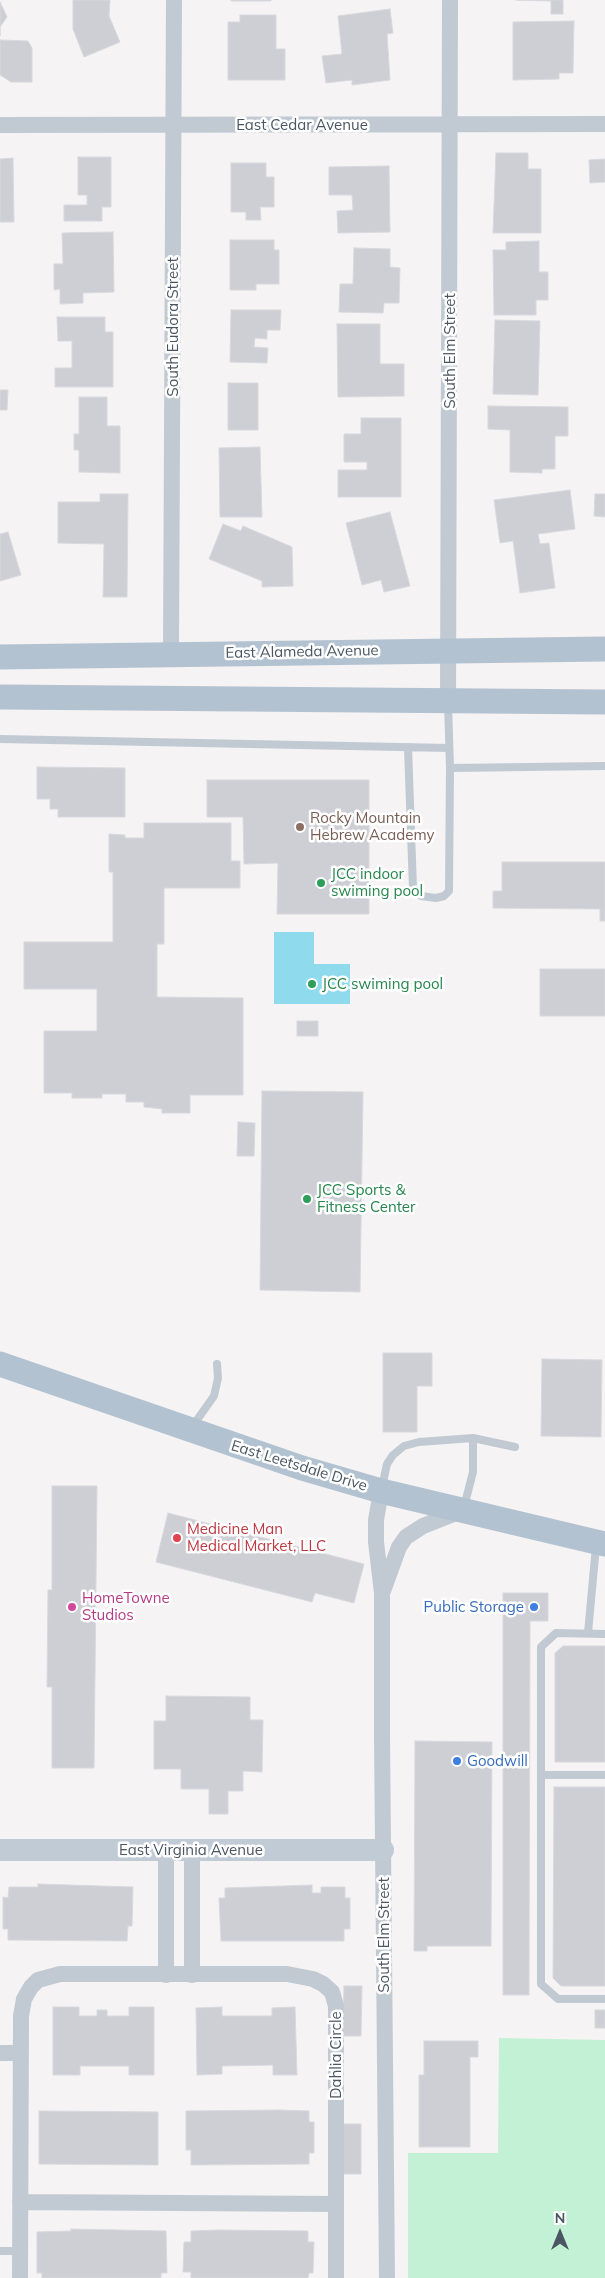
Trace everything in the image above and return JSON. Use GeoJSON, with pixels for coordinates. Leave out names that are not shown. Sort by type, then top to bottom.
{"type":"FeatureCollection","features":[{"type":"Feature","properties":{"kind":"main road","name":"East Alameda Avenue"},"geometry":{"type":"LineString","coordinates":[[0,656],[605,649]]}},
{"type":"Feature","properties":{"kind":"main road"},"geometry":{"type":"LineString","coordinates":[[0,697],[605,702]]}},
{"type":"Feature","properties":{"kind":"main road","name":"East Leetsdale Drive"},"geometry":{"type":"LineString","coordinates":[[0,1364],[295,1466],[381,1491],[601,1543]]}},
{"type":"Feature","properties":{"kind":"street","name":"South Eudora Street"},"geometry":{"type":"LineString","coordinates":[[171,653],[174,0]]}},
{"type":"Feature","properties":{"kind":"street","name":"South Elm Street"},"geometry":{"type":"LineString","coordinates":[[448,701],[450,0]]}},
{"type":"Feature","properties":{"kind":"street","name":"East Cedar Avenue"},"geometry":{"type":"LineString","coordinates":[[0,125],[605,124]]}},
{"type":"Feature","properties":{"kind":"street","name":"South Elm Street"},"geometry":{"type":"LineString","coordinates":[[381,1491],[376,1520],[376,1542],[382,1593],[387,2278]]}},
{"type":"Feature","properties":{"kind":"street","name":"South Elm Street"},"geometry":{"type":"LineString","coordinates":[[382,1593],[400,1547],[406,1537],[418,1528],[463,1510]]}},
{"type":"Feature","properties":{"kind":"street"},"geometry":{"type":"LineString","coordinates":[[166,1849],[166,1975]]}},
{"type":"Feature","properties":{"kind":"street"},"geometry":{"type":"LineString","coordinates":[[192,1849],[192,1975]]}},
{"type":"Feature","properties":{"kind":"street","name":"East Virginia Avenue"},"geometry":{"type":"LineString","coordinates":[[0,1850],[383,1850]]}},
{"type":"Feature","properties":{"kind":"street","name":"Dahlia Circle"},"geometry":{"type":"LineString","coordinates":[[20,2278],[21,2016],[24,1999],[38,1980],[60,1974],[301,1976],[323,1984],[332,1992],[336,2006],[336,2278]]}},
{"type":"Feature","properties":{"kind":"street"},"geometry":{"type":"LineString","coordinates":[[0,2053],[20,2053]]}},
{"type":"Feature","properties":{"kind":"street"},"geometry":{"type":"LineString","coordinates":[[20,2202],[336,2204]]}},
{"type":"Feature","properties":{"kind":"lane"},"geometry":{"type":"LineString","coordinates":[[408,747],[413,888],[421,896],[436,898],[444,896],[449,891],[450,768],[448,701]]}},
{"type":"Feature","properties":{"kind":"lane"},"geometry":{"type":"LineString","coordinates":[[0,739],[449,748]]}},
{"type":"Feature","properties":{"kind":"lane"},"geometry":{"type":"LineString","coordinates":[[450,768],[605,766]]}},
{"type":"Feature","properties":{"kind":"lane"},"geometry":{"type":"LineString","coordinates":[[190,1430],[214,1396],[218,1378],[217,1364]]}},
{"type":"Feature","properties":{"kind":"lane"},"geometry":{"type":"LineString","coordinates":[[463,1510],[473,1472],[473,1438]]}},
{"type":"Feature","properties":{"kind":"lane"},"geometry":{"type":"LineString","coordinates":[[381,1491],[387,1464],[393,1455],[404,1446],[419,1442],[473,1438],[515,1447]]}},
{"type":"Feature","properties":{"kind":"lane"},"geometry":{"type":"LineString","coordinates":[[588,1633],[601,1543]]}},
{"type":"Feature","properties":{"kind":"lane"},"geometry":{"type":"LineString","coordinates":[[605,1634],[556,1633],[541,1647],[541,1984],[558,1999],[605,1999]]}},
{"type":"Feature","properties":{"kind":"lane"},"geometry":{"type":"LineString","coordinates":[[541,1775],[605,1775]]}},
{"type":"Feature","properties":{"kind":"lane"},"geometry":{"type":"LineString","coordinates":[[0,2251],[20,2251]]}},
{"type":"Feature","properties":{"kind":"green space"},"geometry":{"type":"Polygon","coordinates":[[[499,2038],[605,2040],[605,2278],[408,2278],[408,2153],[498,2153],[499,2038]]]}},
{"type":"Feature","properties":{"kind":"water","name":"JCC swiming pool"},"geometry":{"type":"Polygon","coordinates":[[[274,932],[314,932],[314,964],[350,964],[350,1004],[274,1004],[274,932]]]}},
{"type":"Feature","properties":{"kind":"building"},"geometry":{"type":"Polygon","coordinates":[[[73,0],[110,0],[109,16],[120,42],[84,57],[73,29],[73,0]]]}},
{"type":"Feature","properties":{"kind":"building"},"geometry":{"type":"Polygon","coordinates":[[[271,0],[271,1],[231,1],[271,0]]]}},
{"type":"Feature","properties":{"kind":"building"},"geometry":{"type":"Polygon","coordinates":[[[516,0],[563,0],[563,14],[551,14],[551,1],[516,0]]]}},
{"type":"Feature","properties":{"kind":"building"},"geometry":{"type":"Polygon","coordinates":[[[0,2],[7,17],[0,27],[0,2]]]}},
{"type":"Feature","properties":{"kind":"building"},"geometry":{"type":"Polygon","coordinates":[[[390,9],[393,33],[387,34],[390,80],[352,85],[352,80],[326,83],[322,56],[342,54],[338,16],[390,9]]]}},
{"type":"Feature","properties":{"kind":"building"},"geometry":{"type":"Polygon","coordinates":[[[240,15],[276,15],[276,49],[285,49],[285,80],[228,80],[228,22],[240,22],[240,15]]]}},
{"type":"Feature","properties":{"kind":"building"},"geometry":{"type":"Polygon","coordinates":[[[574,21],[573,73],[559,73],[559,79],[513,80],[513,22],[574,21]]]}},
{"type":"Feature","properties":{"kind":"building"},"geometry":{"type":"Polygon","coordinates":[[[0,40],[28,41],[32,48],[32,82],[11,82],[0,75],[0,40]]]}},
{"type":"Feature","properties":{"kind":"building"},"geometry":{"type":"Polygon","coordinates":[[[496,153],[528,153],[528,169],[541,169],[541,233],[493,233],[496,153]]]}},
{"type":"Feature","properties":{"kind":"building"},"geometry":{"type":"Polygon","coordinates":[[[78,157],[111,157],[111,207],[102,207],[102,221],[64,221],[64,205],[87,205],[87,195],[78,195],[78,157]]]}},
{"type":"Feature","properties":{"kind":"building"},"geometry":{"type":"Polygon","coordinates":[[[13,158],[14,222],[0,222],[0,159],[13,158]]]}},
{"type":"Feature","properties":{"kind":"building"},"geometry":{"type":"Polygon","coordinates":[[[605,159],[605,182],[590,183],[589,160],[605,159]]]}},
{"type":"Feature","properties":{"kind":"building"},"geometry":{"type":"Polygon","coordinates":[[[231,163],[266,163],[266,177],[274,177],[274,207],[260,207],[261,220],[246,220],[246,212],[231,212],[231,163]]]}},
{"type":"Feature","properties":{"kind":"building"},"geometry":{"type":"Polygon","coordinates":[[[389,166],[390,232],[338,233],[337,211],[353,210],[352,195],[329,195],[329,167],[389,166]]]}},
{"type":"Feature","properties":{"kind":"building"},"geometry":{"type":"Polygon","coordinates":[[[113,232],[114,292],[83,293],[83,303],[60,304],[60,289],[54,290],[54,264],[63,264],[62,233],[113,232]]]}},
{"type":"Feature","properties":{"kind":"building"},"geometry":{"type":"Polygon","coordinates":[[[230,240],[274,240],[274,250],[279,250],[279,284],[256,284],[256,290],[230,290],[230,240]]]}},
{"type":"Feature","properties":{"kind":"building"},"geometry":{"type":"Polygon","coordinates":[[[539,241],[539,272],[548,272],[548,300],[536,300],[536,315],[494,315],[493,250],[506,250],[506,242],[539,241]]]}},
{"type":"Feature","properties":{"kind":"building"},"geometry":{"type":"Polygon","coordinates":[[[354,248],[390,249],[390,267],[400,268],[399,303],[384,303],[383,313],[339,312],[340,284],[353,284],[354,248]]]}},
{"type":"Feature","properties":{"kind":"building"},"geometry":{"type":"Polygon","coordinates":[[[231,310],[281,310],[280,330],[267,330],[267,339],[255,338],[254,347],[268,348],[267,363],[230,362],[231,310]]]}},
{"type":"Feature","properties":{"kind":"building"},"geometry":{"type":"Polygon","coordinates":[[[57,317],[105,317],[105,332],[113,332],[113,387],[55,387],[55,368],[72,368],[72,341],[58,341],[57,317]]]}},
{"type":"Feature","properties":{"kind":"building"},"geometry":{"type":"Polygon","coordinates":[[[495,320],[540,321],[538,395],[493,394],[495,320]]]}},
{"type":"Feature","properties":{"kind":"building"},"geometry":{"type":"Polygon","coordinates":[[[337,324],[380,324],[380,364],[404,364],[404,396],[338,397],[337,324]]]}},
{"type":"Feature","properties":{"kind":"building"},"geometry":{"type":"Polygon","coordinates":[[[228,383],[258,383],[258,430],[228,430],[228,383]]]}},
{"type":"Feature","properties":{"kind":"building"},"geometry":{"type":"Polygon","coordinates":[[[0,390],[8,390],[7,410],[0,410],[0,390]]]}},
{"type":"Feature","properties":{"kind":"building"},"geometry":{"type":"Polygon","coordinates":[[[79,397],[107,397],[107,426],[120,426],[120,473],[79,472],[79,450],[74,450],[74,434],[79,434],[79,397]]]}},
{"type":"Feature","properties":{"kind":"building"},"geometry":{"type":"Polygon","coordinates":[[[488,406],[568,407],[568,436],[555,436],[555,469],[542,469],[542,473],[510,472],[510,430],[488,429],[488,406]]]}},
{"type":"Feature","properties":{"kind":"building"},"geometry":{"type":"Polygon","coordinates":[[[361,418],[401,418],[401,497],[338,497],[338,470],[367,470],[367,462],[344,462],[344,434],[361,434],[361,418]]]}},
{"type":"Feature","properties":{"kind":"building"},"geometry":{"type":"Polygon","coordinates":[[[260,447],[262,517],[220,517],[219,448],[260,447]]]}},
{"type":"Feature","properties":{"kind":"building"},"geometry":{"type":"Polygon","coordinates":[[[570,490],[575,529],[538,534],[540,544],[549,543],[555,588],[520,593],[513,541],[500,543],[494,500],[570,490]]]}},
{"type":"Feature","properties":{"kind":"building"},"geometry":{"type":"Polygon","coordinates":[[[100,494],[128,494],[127,597],[103,597],[104,544],[58,543],[58,502],[100,502],[100,494]]]}},
{"type":"Feature","properties":{"kind":"building"},"geometry":{"type":"Polygon","coordinates":[[[595,494],[605,494],[605,517],[594,516],[595,494]]]}},
{"type":"Feature","properties":{"kind":"building"},"geometry":{"type":"Polygon","coordinates":[[[390,512],[410,586],[384,592],[381,580],[362,585],[346,523],[390,512]]]}},
{"type":"Feature","properties":{"kind":"building"},"geometry":{"type":"Polygon","coordinates":[[[223,524],[241,531],[243,526],[292,547],[293,586],[262,587],[262,581],[209,559],[223,524]]]}},
{"type":"Feature","properties":{"kind":"building"},"geometry":{"type":"Polygon","coordinates":[[[8,532],[21,575],[0,581],[0,534],[8,532]]]}},
{"type":"Feature","properties":{"kind":"building"},"geometry":{"type":"Polygon","coordinates":[[[37,767],[125,768],[125,817],[58,817],[58,809],[50,809],[50,799],[37,799],[37,767]]]}},
{"type":"Feature","properties":{"kind":"building"},"geometry":{"type":"Polygon","coordinates":[[[207,780],[369,780],[369,914],[277,914],[278,863],[244,864],[243,817],[207,817],[207,780]]]}},
{"type":"Feature","properties":{"kind":"building"},"geometry":{"type":"Polygon","coordinates":[[[144,823],[231,823],[231,861],[240,861],[240,888],[164,888],[164,944],[157,944],[157,997],[243,998],[243,1095],[190,1095],[190,1113],[162,1113],[162,1109],[144,1107],[144,1102],[126,1102],[126,1094],[102,1094],[102,1098],[72,1098],[72,1093],[44,1093],[44,1031],[97,1031],[97,989],[24,989],[24,942],[113,942],[113,872],[109,872],[109,834],[125,835],[125,838],[144,838],[144,823]]]}},
{"type":"Feature","properties":{"kind":"building"},"geometry":{"type":"Polygon","coordinates":[[[502,862],[605,862],[605,921],[600,921],[600,909],[493,908],[493,891],[502,891],[502,862]]]}},
{"type":"Feature","properties":{"kind":"building"},"geometry":{"type":"Polygon","coordinates":[[[540,969],[605,969],[605,1016],[540,1016],[540,969]]]}},
{"type":"Feature","properties":{"kind":"building"},"geometry":{"type":"Polygon","coordinates":[[[297,1021],[318,1021],[318,1036],[297,1036],[297,1021]]]}},
{"type":"Feature","properties":{"kind":"building"},"geometry":{"type":"Polygon","coordinates":[[[262,1091],[363,1092],[360,1292],[260,1290],[262,1091]]]}},
{"type":"Feature","properties":{"kind":"building"},"geometry":{"type":"Polygon","coordinates":[[[238,1122],[255,1123],[254,1156],[237,1156],[238,1122]]]}},
{"type":"Feature","properties":{"kind":"building"},"geometry":{"type":"Polygon","coordinates":[[[383,1353],[432,1353],[432,1386],[417,1386],[417,1432],[383,1432],[383,1353]]]}},
{"type":"Feature","properties":{"kind":"building"},"geometry":{"type":"Polygon","coordinates":[[[542,1359],[602,1360],[601,1437],[541,1436],[542,1359]]]}},
{"type":"Feature","properties":{"kind":"building"},"geometry":{"type":"Polygon","coordinates":[[[52,1486],[97,1486],[94,1768],[52,1768],[52,1687],[47,1687],[48,1590],[52,1590],[52,1486]]]}},
{"type":"Feature","properties":{"kind":"building"},"geometry":{"type":"Polygon","coordinates":[[[168,1513],[364,1564],[354,1603],[315,1593],[312,1602],[156,1562],[168,1513]]]}},
{"type":"Feature","properties":{"kind":"building"},"geometry":{"type":"Polygon","coordinates":[[[503,1593],[548,1593],[548,1621],[530,1621],[529,1995],[503,1995],[503,1593]]]}},
{"type":"Feature","properties":{"kind":"building"},"geometry":{"type":"Polygon","coordinates":[[[563,1646],[605,1646],[605,1762],[555,1762],[555,1653],[563,1646]]]}},
{"type":"Feature","properties":{"kind":"building"},"geometry":{"type":"Polygon","coordinates":[[[166,1696],[250,1697],[250,1720],[263,1720],[262,1772],[243,1771],[243,1791],[228,1791],[228,1814],[209,1814],[209,1789],[181,1789],[181,1769],[154,1769],[154,1721],[166,1721],[166,1696]]]}},
{"type":"Feature","properties":{"kind":"building"},"geometry":{"type":"Polygon","coordinates":[[[415,1741],[492,1742],[491,1946],[427,1946],[427,1951],[414,1951],[415,1741]]]}},
{"type":"Feature","properties":{"kind":"building"},"geometry":{"type":"Polygon","coordinates":[[[554,1787],[605,1787],[605,1986],[561,1986],[553,1978],[554,1787]]]}},
{"type":"Feature","properties":{"kind":"building"},"geometry":{"type":"Polygon","coordinates":[[[38,1884],[133,1887],[132,1926],[128,1926],[127,1941],[8,1940],[8,1929],[3,1929],[3,1897],[8,1898],[9,1887],[38,1887],[38,1884]]]}},
{"type":"Feature","properties":{"kind":"building"},"geometry":{"type":"Polygon","coordinates":[[[312,1885],[312,1893],[321,1893],[321,1887],[345,1887],[345,1898],[350,1898],[350,1929],[344,1929],[344,1941],[221,1941],[219,1898],[225,1898],[225,1888],[312,1885]]]}},
{"type":"Feature","properties":{"kind":"building"},"geometry":{"type":"Polygon","coordinates":[[[344,1986],[362,1986],[361,2036],[343,2036],[344,1986]]]}},
{"type":"Feature","properties":{"kind":"building"},"geometry":{"type":"Polygon","coordinates":[[[53,2007],[79,2007],[79,2016],[97,2016],[97,2010],[107,2010],[107,2016],[129,2016],[129,2007],[154,2007],[154,2075],[129,2075],[129,2066],[80,2066],[80,2075],[53,2075],[53,2007]]]}},
{"type":"Feature","properties":{"kind":"building"},"geometry":{"type":"Polygon","coordinates":[[[222,2007],[222,2016],[272,2016],[272,2008],[295,2007],[297,2075],[273,2075],[273,2065],[222,2066],[222,2074],[197,2075],[196,2008],[222,2007]]]}},
{"type":"Feature","properties":{"kind":"building"},"geometry":{"type":"Polygon","coordinates":[[[595,2010],[605,2010],[605,2028],[595,2028],[595,2010]]]}},
{"type":"Feature","properties":{"kind":"building"},"geometry":{"type":"Polygon","coordinates":[[[424,2041],[478,2041],[478,2057],[470,2057],[470,2147],[419,2147],[419,2075],[424,2075],[424,2041]]]}},
{"type":"Feature","properties":{"kind":"building"},"geometry":{"type":"Polygon","coordinates":[[[39,2111],[158,2112],[158,2165],[39,2164],[39,2111]]]}},
{"type":"Feature","properties":{"kind":"building"},"geometry":{"type":"Polygon","coordinates":[[[186,2111],[309,2111],[309,2122],[314,2122],[314,2153],[309,2153],[309,2164],[191,2165],[191,2150],[186,2150],[186,2111]]]}},
{"type":"Feature","properties":{"kind":"building"},"geometry":{"type":"Polygon","coordinates":[[[343,2124],[361,2124],[361,2174],[343,2174],[343,2124]]]}},
{"type":"Feature","properties":{"kind":"building"},"geometry":{"type":"Polygon","coordinates":[[[71,2229],[166,2231],[167,2273],[161,2273],[161,2278],[42,2278],[42,2273],[37,2273],[37,2232],[71,2231],[71,2229]]]}},
{"type":"Feature","properties":{"kind":"building"},"geometry":{"type":"Polygon","coordinates":[[[191,2231],[308,2231],[308,2242],[314,2242],[313,2273],[309,2273],[308,2278],[191,2278],[191,2272],[183,2272],[184,2242],[191,2242],[191,2231]]]}},
{"type":"Feature","properties":{"kind":"place","name":"Rocky Mountain Hebrew Academy"},"geometry":{"type":"Point","coordinates":[300,827]}},
{"type":"Feature","properties":{"kind":"place","name":"JCC indoor swiming pool"},"geometry":{"type":"Point","coordinates":[321,883]}},
{"type":"Feature","properties":{"kind":"place","name":"JCC swiming pool"},"geometry":{"type":"Point","coordinates":[312,984]}},
{"type":"Feature","properties":{"kind":"place","name":"JCC Sports & Fitness Center"},"geometry":{"type":"Point","coordinates":[307,1199]}},
{"type":"Feature","properties":{"kind":"place","name":"Medicine Man Medical Market, LLC"},"geometry":{"type":"Point","coordinates":[177,1538]}},
{"type":"Feature","properties":{"kind":"place","name":"HomeTowne Studios"},"geometry":{"type":"Point","coordinates":[72,1607]}},
{"type":"Feature","properties":{"kind":"place","name":"Public Storage"},"geometry":{"type":"Point","coordinates":[534,1607]}},
{"type":"Feature","properties":{"kind":"place","name":"Goodwill"},"geometry":{"type":"Point","coordinates":[457,1761]}}]}
